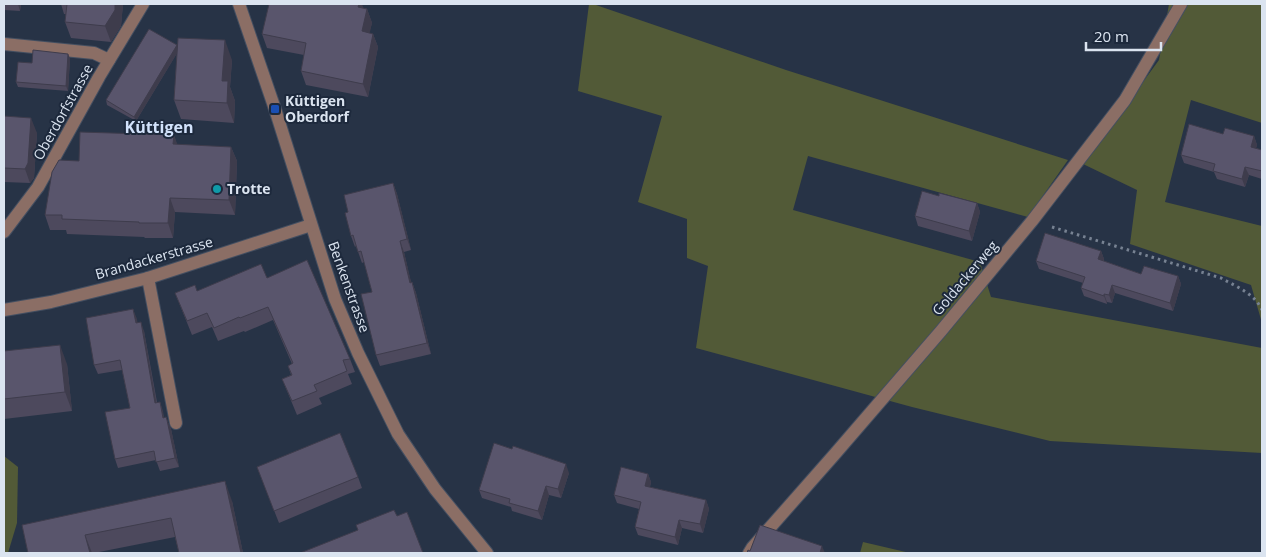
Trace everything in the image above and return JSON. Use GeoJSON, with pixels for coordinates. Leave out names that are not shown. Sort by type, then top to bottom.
{"type":"FeatureCollection","features":[{"type":"Feature","properties":{"kind":"street","name":"Oberdorfstrasse"},"geometry":{"type":"LineString","coordinates":[[4,232],[38,187],[143,4]]}},
{"type":"Feature","properties":{"kind":"street","name":"Benkenstrasse"},"geometry":{"type":"LineString","coordinates":[[239,4],[275,108],[335,299],[358,353],[398,434],[435,489],[482,552]]}},
{"type":"Feature","properties":{"kind":"street","name":"Goldackerweg"},"geometry":{"type":"LineString","coordinates":[[749,553],[941,331],[1032,221],[1126,100],[1181,4]]}},
{"type":"Feature","properties":{"kind":"street"},"geometry":{"type":"LineString","coordinates":[[4,44],[94,53],[110,60]]}},
{"type":"Feature","properties":{"kind":"street","name":"Brandackerstrasse"},"geometry":{"type":"LineString","coordinates":[[4,310],[51,302],[148,278],[311,225]]}},
{"type":"Feature","properties":{"kind":"street"},"geometry":{"type":"LineString","coordinates":[[148,278],[176,424]]}},
{"type":"Feature","properties":{"kind":"path"},"geometry":{"type":"LineString","coordinates":[[1032,221],[1221,278],[1258,302],[1262,310]]}},
{"type":"Feature","properties":{"kind":"green space"},"geometry":{"type":"Polygon","coordinates":[[[589,4],[786,70],[1068,160],[1028,217],[808,156],[793,210],[980,262],[991,297],[1262,348],[1262,453],[1050,441],[912,407],[696,348],[708,266],[687,258],[687,219],[638,202],[662,116],[578,91],[589,4]]]}},
{"type":"Feature","properties":{"kind":"green space"},"geometry":{"type":"Polygon","coordinates":[[[1169,4],[1262,4],[1262,123],[1191,100],[1165,202],[1262,226],[1262,323],[1251,285],[1130,244],[1137,190],[1083,164],[1159,60],[1169,4]]]}},
{"type":"Feature","properties":{"kind":"green space"},"geometry":{"type":"Polygon","coordinates":[[[4,456],[18,467],[17,523],[8,553],[4,553],[4,456]]]}},
{"type":"Feature","properties":{"kind":"green space"},"geometry":{"type":"Polygon","coordinates":[[[863,542],[910,553],[860,553],[863,542]]]}},
{"type":"Feature","properties":{"kind":"building"},"geometry":{"type":"Polygon","coordinates":[[[67,4],[115,4],[115,10],[105,26],[65,22],[67,4]]]}},
{"type":"Feature","properties":{"kind":"building"},"geometry":{"type":"Polygon","coordinates":[[[269,4],[359,4],[358,7],[367,9],[362,31],[373,34],[363,84],[301,71],[306,43],[262,34],[269,4]]]}},
{"type":"Feature","properties":{"kind":"building"},"geometry":{"type":"Polygon","coordinates":[[[149,29],[177,45],[134,117],[106,100],[149,29]]]}},
{"type":"Feature","properties":{"kind":"building"},"geometry":{"type":"Polygon","coordinates":[[[178,38],[225,40],[222,81],[228,81],[227,103],[174,100],[178,38]]]}},
{"type":"Feature","properties":{"kind":"building"},"geometry":{"type":"Polygon","coordinates":[[[33,50],[68,54],[66,86],[16,82],[18,62],[32,63],[33,50]]]}},
{"type":"Feature","properties":{"kind":"building"},"geometry":{"type":"Polygon","coordinates":[[[4,116],[31,118],[28,163],[25,169],[4,168],[4,116]]]}},
{"type":"Feature","properties":{"kind":"building"},"geometry":{"type":"Polygon","coordinates":[[[1189,124],[1223,134],[1225,128],[1254,136],[1251,147],[1262,150],[1262,171],[1245,167],[1242,179],[1213,171],[1215,164],[1181,155],[1189,124]]]}},
{"type":"Feature","properties":{"kind":"building"},"geometry":{"type":"Polygon","coordinates":[[[80,132],[174,135],[173,144],[231,147],[229,200],[170,198],[168,223],[62,219],[62,215],[45,215],[52,172],[59,160],[79,161],[80,132]]]}},
{"type":"Feature","properties":{"kind":"building"},"geometry":{"type":"Polygon","coordinates":[[[393,183],[407,239],[400,241],[427,343],[376,355],[361,294],[372,292],[361,251],[358,252],[353,235],[351,236],[345,213],[348,212],[344,195],[393,183]]]}},
{"type":"Feature","properties":{"kind":"building"},"geometry":{"type":"Polygon","coordinates":[[[922,191],[939,196],[939,193],[977,203],[969,231],[915,216],[922,191]]]}},
{"type":"Feature","properties":{"kind":"building"},"geometry":{"type":"Polygon","coordinates":[[[1045,233],[1101,251],[1098,259],[1141,274],[1144,266],[1178,276],[1170,303],[1112,285],[1109,295],[1104,294],[1104,296],[1081,288],[1085,277],[1036,261],[1045,233]]]}},
{"type":"Feature","properties":{"kind":"building"},"geometry":{"type":"Polygon","coordinates":[[[307,260],[350,359],[343,360],[347,371],[314,385],[317,391],[292,401],[282,379],[292,375],[288,366],[293,363],[268,307],[214,328],[207,313],[187,321],[175,293],[195,285],[197,291],[261,264],[267,278],[307,260]]]}},
{"type":"Feature","properties":{"kind":"building"},"geometry":{"type":"Polygon","coordinates":[[[133,309],[136,323],[141,322],[155,403],[160,402],[163,418],[166,417],[175,458],[156,462],[154,451],[115,459],[105,412],[130,408],[120,360],[94,365],[86,318],[133,309]]]}},
{"type":"Feature","properties":{"kind":"building"},"geometry":{"type":"Polygon","coordinates":[[[60,345],[65,392],[4,399],[4,351],[60,345]]]}},
{"type":"Feature","properties":{"kind":"building"},"geometry":{"type":"Polygon","coordinates":[[[340,433],[358,477],[274,511],[257,467],[340,433]]]}},
{"type":"Feature","properties":{"kind":"building"},"geometry":{"type":"Polygon","coordinates":[[[494,443],[512,449],[513,446],[566,464],[558,489],[546,486],[538,511],[509,503],[510,499],[479,490],[494,443]]]}},
{"type":"Feature","properties":{"kind":"building"},"geometry":{"type":"Polygon","coordinates":[[[621,467],[648,474],[645,486],[706,500],[700,524],[679,520],[675,537],[635,527],[641,502],[614,495],[621,467]]]}},
{"type":"Feature","properties":{"kind":"building"},"geometry":{"type":"Polygon","coordinates":[[[225,481],[241,553],[179,553],[171,518],[85,535],[90,553],[28,553],[22,525],[225,481]]]}},
{"type":"Feature","properties":{"kind":"building"},"geometry":{"type":"Polygon","coordinates":[[[394,510],[397,516],[407,512],[423,553],[300,553],[358,530],[356,525],[394,510]]]}},
{"type":"Feature","properties":{"kind":"building"},"geometry":{"type":"Polygon","coordinates":[[[760,525],[822,546],[820,553],[747,553],[748,550],[750,551],[760,525]]]}},
{"type":"Feature","properties":{"kind":"place","name":"Küttigen Oberdorf"},"geometry":{"type":"Point","coordinates":[275,109]}},
{"type":"Feature","properties":{"kind":"place","name":"Trotte"},"geometry":{"type":"Point","coordinates":[217,189]}},
{"type":"Feature","properties":{"kind":"district","name":"Küttigen"},"geometry":{"type":"Point","coordinates":[159,127]}}]}
